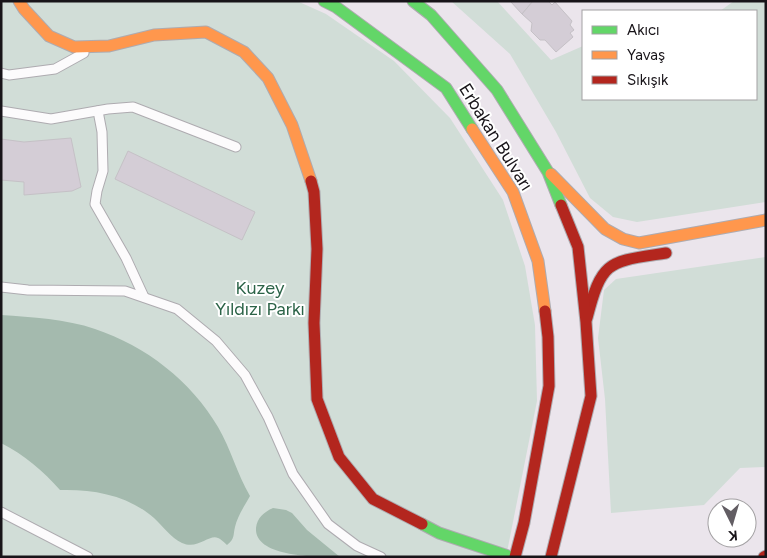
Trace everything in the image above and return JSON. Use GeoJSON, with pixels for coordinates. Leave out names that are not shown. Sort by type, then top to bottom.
{"type":"FeatureCollection","features":[{"type":"Feature","properties":{"kind":"main road"},"geometry":{"type":"LineString","coordinates":[[19,1],[49,36],[74,47],[109,46],[154,35],[206,32],[244,52],[268,78],[292,125],[314,192],[318,249],[314,323],[317,399],[338,457],[373,499],[439,533],[513,557]]}},
{"type":"Feature","properties":{"kind":"main road","name":"Erbakan Bulvarı"},"geometry":{"type":"LineString","coordinates":[[324,1],[336,7],[446,88],[513,192],[538,261],[548,337],[550,386],[524,523],[513,557]]}},
{"type":"Feature","properties":{"kind":"main road","name":"Erbakan Bulvarı"},"geometry":{"type":"LineString","coordinates":[[413,1],[431,15],[497,90],[548,172],[578,247],[591,396],[552,557]]}},
{"type":"Feature","properties":{"kind":"main road"},"geometry":{"type":"LineString","coordinates":[[548,172],[605,229],[623,240],[639,243],[766,220]]}},
{"type":"Feature","properties":{"kind":"main road"},"geometry":{"type":"LineString","coordinates":[[586,322],[592,296],[603,272],[617,262],[679,251]]}},
{"type":"Feature","properties":{"kind":"lane"},"geometry":{"type":"LineString","coordinates":[[1,73],[10,75],[55,69],[96,46]]}},
{"type":"Feature","properties":{"kind":"lane"},"geometry":{"type":"LineString","coordinates":[[1,111],[51,119],[98,110],[133,107],[236,147]]}},
{"type":"Feature","properties":{"kind":"lane"},"geometry":{"type":"LineString","coordinates":[[98,110],[102,132],[103,171],[95,204],[126,258],[144,298]]}},
{"type":"Feature","properties":{"kind":"lane"},"geometry":{"type":"LineString","coordinates":[[1,287],[28,290],[125,291],[177,308],[216,341],[245,375],[268,417],[293,474],[328,524],[357,546],[381,557]]}},
{"type":"Feature","properties":{"kind":"lane"},"geometry":{"type":"LineString","coordinates":[[1,512],[88,557]]}},
{"type":"Feature","properties":{"kind":"green space","name":"Kuzey Yıldızı Parkı"},"geometry":{"type":"Polygon","coordinates":[[[1,1],[297,1],[326,14],[394,61],[450,118],[503,200],[525,266],[535,325],[537,401],[506,557],[1,557],[1,1]]]}},
{"type":"Feature","properties":{"kind":"green space"},"geometry":{"type":"Polygon","coordinates":[[[451,1],[497,1],[551,60],[582,46],[582,100],[757,100],[757,10],[721,10],[734,1],[766,1],[766,202],[637,222],[613,217],[590,198],[556,132],[510,54],[451,1]]]}},
{"type":"Feature","properties":{"kind":"green space"},"geometry":{"type":"Polygon","coordinates":[[[766,257],[766,467],[740,468],[711,498],[707,498],[707,502],[704,505],[611,513],[605,399],[598,338],[604,290],[616,279],[766,257]]]}},
{"type":"Feature","properties":{"kind":"shaded area"},"geometry":{"type":"Polygon","coordinates":[[[1,315],[61,321],[95,329],[114,336],[149,355],[181,380],[207,410],[218,427],[250,496],[237,519],[230,543],[227,545],[215,537],[188,545],[174,538],[144,510],[122,499],[97,492],[60,490],[33,464],[1,443],[1,315]]]}},
{"type":"Feature","properties":{"kind":"shaded area"},"geometry":{"type":"Polygon","coordinates":[[[273,508],[292,513],[307,530],[340,557],[290,554],[265,545],[258,538],[256,528],[262,516],[273,508]]]}},
{"type":"Feature","properties":{"kind":"building"},"geometry":{"type":"Polygon","coordinates":[[[510,1],[533,1],[522,14],[510,1]]]}},
{"type":"Feature","properties":{"kind":"building"},"geometry":{"type":"Polygon","coordinates":[[[533,1],[548,1],[552,5],[555,2],[572,21],[570,25],[574,30],[570,33],[573,37],[556,52],[545,40],[540,40],[531,31],[532,23],[522,14],[533,1]]]}},
{"type":"Feature","properties":{"kind":"building"},"geometry":{"type":"Polygon","coordinates":[[[71,138],[81,187],[72,191],[24,195],[24,182],[1,180],[1,139],[24,142],[71,138]]]}},
{"type":"Feature","properties":{"kind":"building"},"geometry":{"type":"Polygon","coordinates":[[[128,151],[255,212],[242,240],[115,179],[128,151]]]}},
{"type":"Feature","properties":{"kind":"traffic: fast"},"geometry":{"type":"LineString","coordinates":[[324,1],[336,7],[446,88],[472,129]]}},
{"type":"Feature","properties":{"kind":"traffic: fast"},"geometry":{"type":"LineString","coordinates":[[413,1],[431,15],[497,90],[548,172],[561,205]]}},
{"type":"Feature","properties":{"kind":"traffic: fast"},"geometry":{"type":"LineString","coordinates":[[422,524],[439,533],[511,557]]}},
{"type":"Feature","properties":{"kind":"traffic: slow"},"geometry":{"type":"LineString","coordinates":[[19,1],[49,36],[74,47],[109,46],[154,35],[206,32],[244,52],[268,78],[292,125],[311,181]]}},
{"type":"Feature","properties":{"kind":"traffic: slow"},"geometry":{"type":"LineString","coordinates":[[472,129],[513,192],[538,261],[545,311]]}},
{"type":"Feature","properties":{"kind":"traffic: slow"},"geometry":{"type":"LineString","coordinates":[[551,174],[605,229],[623,239],[639,243],[766,220]]}},
{"type":"Feature","properties":{"kind":"traffic: jam"},"geometry":{"type":"LineString","coordinates":[[311,181],[314,192],[317,249],[314,323],[317,399],[339,457],[373,499],[422,524]]}},
{"type":"Feature","properties":{"kind":"traffic: jam"},"geometry":{"type":"LineString","coordinates":[[551,557],[591,396],[578,247],[561,205]]}},
{"type":"Feature","properties":{"kind":"traffic: jam"},"geometry":{"type":"LineString","coordinates":[[587,318],[598,284],[611,267],[620,262],[666,253]]}},
{"type":"Feature","properties":{"kind":"traffic: jam"},"geometry":{"type":"LineString","coordinates":[[515,557],[524,523],[549,386],[548,337],[545,311]]}}]}
